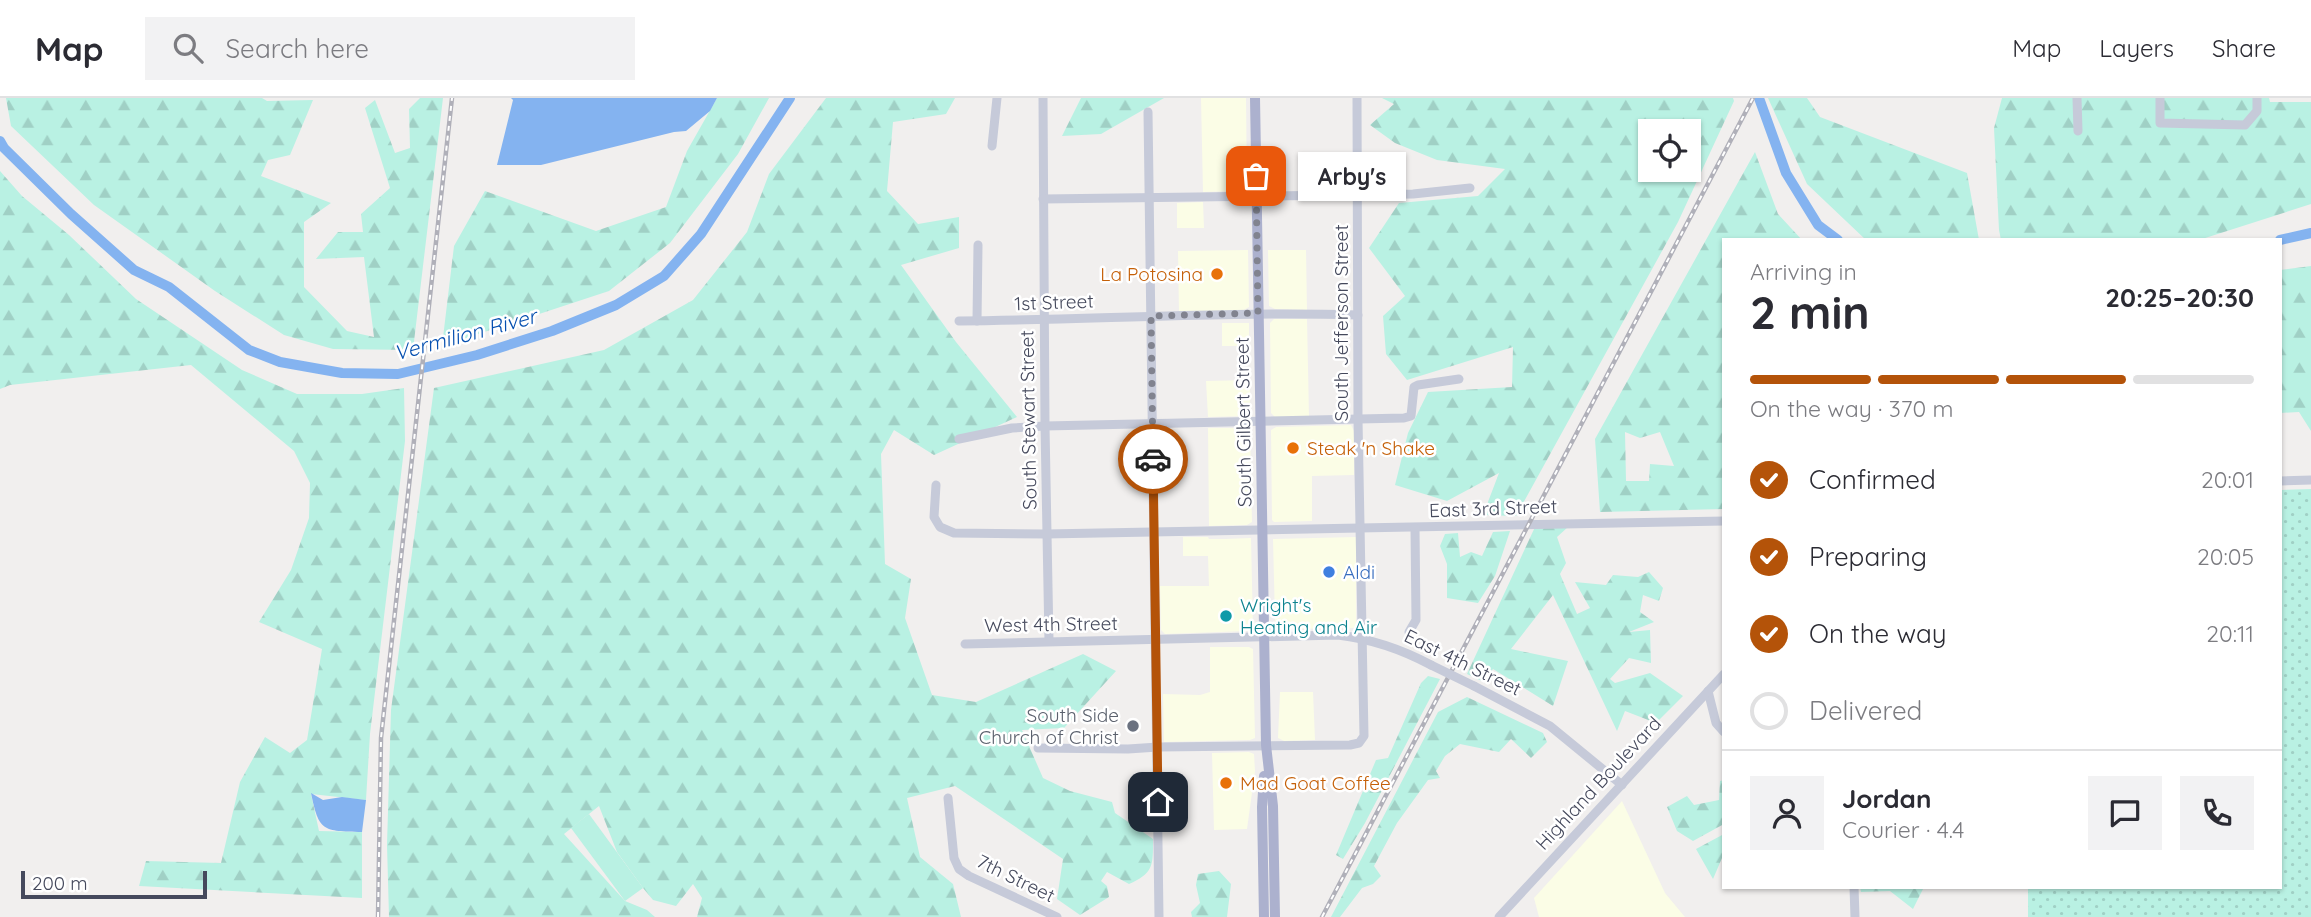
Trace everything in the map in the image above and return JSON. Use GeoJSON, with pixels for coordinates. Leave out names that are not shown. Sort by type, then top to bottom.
{"type":"FeatureCollection","features":[{"type":"Feature","properties":{"kind":"main road","name":"South Gilbert Street"},"geometry":{"type":"LineString","coordinates":[[1255,98],[1266,745],[1262,807],[1264,917]]}},
{"type":"Feature","properties":{"kind":"main road","name":"South Gilbert Street"},"geometry":{"type":"LineString","coordinates":[[1266,745],[1273,806],[1275,917]]}},
{"type":"Feature","properties":{"kind":"street"},"geometry":{"type":"LineString","coordinates":[[992,146],[997,98]]}},
{"type":"Feature","properties":{"kind":"street","name":"South Stewart Street"},"geometry":{"type":"LineString","coordinates":[[1043,98],[1049,641]]}},
{"type":"Feature","properties":{"kind":"street","name":"South Jefferson Street"},"geometry":{"type":"LineString","coordinates":[[1266,745],[1350,745],[1359,743],[1364,736],[1358,420],[1357,98]]}},
{"type":"Feature","properties":{"kind":"street"},"geometry":{"type":"LineString","coordinates":[[2077,98],[2078,131]]}},
{"type":"Feature","properties":{"kind":"street"},"geometry":{"type":"LineString","coordinates":[[2160,98],[2160,123],[2245,125],[2257,111],[2257,98]]}},
{"type":"Feature","properties":{"kind":"street"},"geometry":{"type":"LineString","coordinates":[[1148,112],[1160,917]]}},
{"type":"Feature","properties":{"kind":"street"},"geometry":{"type":"LineString","coordinates":[[1043,199],[1413,194],[1470,188]]}},
{"type":"Feature","properties":{"kind":"street"},"geometry":{"type":"LineString","coordinates":[[977,321],[978,245]]}},
{"type":"Feature","properties":{"kind":"street","name":"1st Street"},"geometry":{"type":"LineString","coordinates":[[959,321],[1044,321],[1258,313],[1358,315]]}},
{"type":"Feature","properties":{"kind":"street"},"geometry":{"type":"LineString","coordinates":[[959,439],[1012,428],[1045,426],[1358,420],[1410,416],[1414,387],[1459,379]]}},
{"type":"Feature","properties":{"kind":"street"},"geometry":{"type":"LineString","coordinates":[[2282,481],[2311,480]]}},
{"type":"Feature","properties":{"kind":"street","name":"East 3rd Street"},"geometry":{"type":"LineString","coordinates":[[936,485],[934,517],[940,527],[954,533],[1415,528],[1722,520]]}},
{"type":"Feature","properties":{"kind":"street"},"geometry":{"type":"LineString","coordinates":[[1409,632],[1416,620],[1415,528]]}},
{"type":"Feature","properties":{"kind":"street","name":"East 4th Street"},"geometry":{"type":"LineString","coordinates":[[1264,637],[1338,635],[1362,638],[1404,651],[1550,726],[1622,785]]}},
{"type":"Feature","properties":{"kind":"street","name":"West 4th Street"},"geometry":{"type":"LineString","coordinates":[[965,643],[1264,637]]}},
{"type":"Feature","properties":{"kind":"street","name":"Highland Boulevard"},"geometry":{"type":"LineString","coordinates":[[1499,917],[1722,676]]}},
{"type":"Feature","properties":{"kind":"street"},"geometry":{"type":"LineString","coordinates":[[1708,691],[1722,731]]}},
{"type":"Feature","properties":{"kind":"street"},"geometry":{"type":"LineString","coordinates":[[1038,748],[1115,750],[1266,745]]}},
{"type":"Feature","properties":{"kind":"street","name":"7th Street"},"geometry":{"type":"LineString","coordinates":[[948,798],[954,858],[959,869],[1057,917]]}},
{"type":"Feature","properties":{"kind":"street"},"geometry":{"type":"LineString","coordinates":[[1854,889],[1855,917]]}},
{"type":"Feature","properties":{"kind":"shaded area"},"geometry":{"type":"Polygon","coordinates":[[[1201,98],[1246,98],[1247,188],[1241,191],[1203,192],[1201,98]]]}},
{"type":"Feature","properties":{"kind":"shaded area"},"geometry":{"type":"Polygon","coordinates":[[[1203,202],[1204,228],[1177,228],[1177,203],[1203,202]]]}},
{"type":"Feature","properties":{"kind":"shaded area"},"geometry":{"type":"Polygon","coordinates":[[[1248,250],[1249,307],[1242,311],[1179,312],[1178,251],[1248,250]]]}},
{"type":"Feature","properties":{"kind":"shaded area"},"geometry":{"type":"Polygon","coordinates":[[[1268,250],[1306,250],[1307,310],[1275,309],[1269,306],[1268,250]]]}},
{"type":"Feature","properties":{"kind":"shaded area"},"geometry":{"type":"Polygon","coordinates":[[[1274,319],[1307,319],[1309,417],[1275,417],[1271,413],[1270,323],[1274,319]]]}},
{"type":"Feature","properties":{"kind":"shaded area"},"geometry":{"type":"Polygon","coordinates":[[[1222,323],[1249,323],[1249,346],[1222,346],[1222,323]]]}},
{"type":"Feature","properties":{"kind":"shaded area"},"geometry":{"type":"Polygon","coordinates":[[[1250,380],[1250,414],[1208,417],[1206,381],[1250,380]]]}},
{"type":"Feature","properties":{"kind":"shaded area"},"geometry":{"type":"Polygon","coordinates":[[[1351,425],[1355,433],[1354,475],[1312,476],[1312,521],[1274,522],[1271,430],[1276,427],[1351,425]]]}},
{"type":"Feature","properties":{"kind":"shaded area"},"geometry":{"type":"Polygon","coordinates":[[[1208,428],[1250,430],[1252,522],[1247,525],[1209,526],[1208,428]]]}},
{"type":"Feature","properties":{"kind":"shaded area"},"geometry":{"type":"Polygon","coordinates":[[[1183,537],[1251,538],[1253,629],[1165,634],[1161,630],[1160,586],[1209,586],[1208,556],[1183,556],[1183,537]]]}},
{"type":"Feature","properties":{"kind":"shaded area"},"geometry":{"type":"Polygon","coordinates":[[[1356,537],[1356,628],[1286,629],[1277,626],[1273,539],[1356,537]]]}},
{"type":"Feature","properties":{"kind":"shaded area"},"geometry":{"type":"Polygon","coordinates":[[[1210,647],[1253,649],[1255,738],[1164,742],[1163,694],[1200,695],[1210,692],[1210,647]]]}},
{"type":"Feature","properties":{"kind":"shaded area"},"geometry":{"type":"Polygon","coordinates":[[[1280,692],[1313,692],[1315,740],[1284,741],[1278,738],[1280,692]]]}},
{"type":"Feature","properties":{"kind":"shaded area"},"geometry":{"type":"Polygon","coordinates":[[[1212,753],[1254,754],[1255,771],[1247,829],[1214,830],[1212,753]]]}},
{"type":"Feature","properties":{"kind":"shaded area"},"geometry":{"type":"Polygon","coordinates":[[[1622,801],[1665,893],[1685,917],[1539,917],[1534,898],[1622,801]]]}},
{"type":"Feature","properties":{"kind":"green space"},"geometry":{"type":"Polygon","coordinates":[[[6,98],[313,100],[290,155],[268,160],[261,176],[331,203],[304,222],[304,287],[347,331],[374,337],[364,257],[316,259],[338,232],[363,232],[361,214],[390,188],[365,108],[375,100],[395,153],[410,148],[409,109],[420,98],[443,98],[413,350],[333,349],[284,335],[215,291],[94,205],[11,126],[6,98]]]}},
{"type":"Feature","properties":{"kind":"green space"},"geometry":{"type":"Polygon","coordinates":[[[717,98],[769,98],[738,154],[670,243],[609,291],[442,346],[454,246],[485,191],[596,231],[666,207],[687,151],[717,98]]]}},
{"type":"Feature","properties":{"kind":"green space"},"geometry":{"type":"Polygon","coordinates":[[[826,98],[955,98],[946,114],[893,122],[887,191],[918,224],[959,217],[959,248],[901,265],[956,342],[1017,417],[934,455],[894,430],[881,454],[885,564],[911,579],[905,618],[932,695],[976,702],[1083,654],[1116,671],[1064,728],[1022,730],[1043,778],[1070,791],[1112,802],[1115,813],[1153,839],[1153,855],[1148,872],[1129,884],[1107,872],[1101,881],[1107,886],[1109,897],[1080,915],[1057,899],[1063,859],[955,786],[907,798],[920,857],[953,884],[961,917],[697,917],[702,898],[693,884],[676,906],[653,900],[617,852],[599,806],[564,834],[625,901],[647,910],[655,917],[389,917],[387,845],[391,710],[434,388],[604,350],[693,300],[747,232],[769,174],[826,98]]]}},
{"type":"Feature","properties":{"kind":"green space"},"geometry":{"type":"Polygon","coordinates":[[[1081,98],[1164,98],[1101,134],[1062,136],[1081,98]]]}},
{"type":"Feature","properties":{"kind":"green space"},"geometry":{"type":"Polygon","coordinates":[[[1382,98],[1733,98],[1734,101],[1701,172],[1701,119],[1638,119],[1638,182],[1697,182],[1678,222],[1516,516],[1483,515],[1499,473],[1447,501],[1395,485],[1408,433],[1428,392],[1512,387],[1513,347],[1407,380],[1386,354],[1383,316],[1405,296],[1369,248],[1399,203],[1478,196],[1505,169],[1437,160],[1395,143],[1370,125],[1394,104],[1382,98]]]}},
{"type":"Feature","properties":{"kind":"green space"},"geometry":{"type":"Polygon","coordinates":[[[1768,98],[1807,98],[1820,117],[1967,173],[1979,238],[1864,238],[1807,184],[1768,98]]]}},
{"type":"Feature","properties":{"kind":"green space"},"geometry":{"type":"Polygon","coordinates":[[[2002,98],[2269,98],[2270,102],[2311,102],[2311,204],[2205,238],[2001,238],[1994,128],[2002,98]]]}},
{"type":"Feature","properties":{"kind":"green space"},"geometry":{"type":"Polygon","coordinates":[[[1755,152],[1778,214],[1800,238],[1722,238],[1722,509],[1600,512],[1595,439],[1755,152]],[[1625,432],[1626,481],[1649,481],[1650,464],[1674,466],[1660,432],[1640,438],[1625,432]]]}},
{"type":"Feature","properties":{"kind":"green space"},"geometry":{"type":"Polygon","coordinates":[[[0,171],[22,196],[69,235],[136,299],[242,370],[297,394],[362,394],[404,388],[405,441],[370,734],[366,800],[311,794],[319,831],[362,832],[362,898],[139,886],[146,861],[221,863],[240,782],[265,737],[290,753],[307,740],[322,649],[259,622],[291,570],[309,518],[310,483],[294,451],[191,365],[10,385],[0,389],[0,171]]]}},
{"type":"Feature","properties":{"kind":"green space"},"geometry":{"type":"Polygon","coordinates":[[[2311,266],[2311,431],[2299,412],[2282,413],[2282,270],[2311,266]]]}},
{"type":"Feature","properties":{"kind":"green space"},"geometry":{"type":"Polygon","coordinates":[[[2311,489],[2311,917],[2028,917],[2028,889],[2282,889],[2282,490],[2311,489]]]}},
{"type":"Feature","properties":{"kind":"green space"},"geometry":{"type":"Polygon","coordinates":[[[1535,527],[1568,527],[1557,537],[1566,563],[1560,574],[1577,614],[1590,608],[1575,582],[1606,585],[1613,575],[1638,577],[1649,572],[1663,588],[1659,601],[1643,595],[1640,612],[1654,622],[1629,632],[1650,630],[1651,663],[1629,658],[1610,679],[1615,683],[1650,673],[1683,696],[1656,723],[1625,711],[1617,731],[1553,595],[1511,649],[1568,661],[1553,706],[1493,669],[1482,681],[1467,674],[1535,527]]]}},
{"type":"Feature","properties":{"kind":"green space"},"geometry":{"type":"Polygon","coordinates":[[[1510,531],[1495,576],[1478,603],[1447,598],[1447,564],[1440,546],[1445,534],[1458,533],[1460,557],[1471,552],[1482,556],[1493,532],[1510,531]]]}},
{"type":"Feature","properties":{"kind":"green space"},"geometry":{"type":"Polygon","coordinates":[[[1428,676],[1440,679],[1365,823],[1343,859],[1336,855],[1376,760],[1388,758],[1421,683],[1428,676]]]}},
{"type":"Feature","properties":{"kind":"green space"},"geometry":{"type":"Polygon","coordinates":[[[1467,697],[1543,733],[1547,742],[1531,758],[1511,739],[1499,752],[1460,744],[1445,756],[1436,771],[1440,778],[1428,780],[1397,823],[1374,866],[1381,876],[1373,884],[1362,888],[1340,917],[1331,917],[1438,712],[1467,697]]]}},
{"type":"Feature","properties":{"kind":"green space"},"geometry":{"type":"Polygon","coordinates":[[[1720,781],[1722,825],[1693,841],[1677,831],[1667,807],[1687,796],[1694,805],[1719,800],[1720,781]]]}},
{"type":"Feature","properties":{"kind":"green space"},"geometry":{"type":"Polygon","coordinates":[[[589,814],[643,888],[625,901],[571,828],[589,814]]]}},
{"type":"Feature","properties":{"kind":"green space"},"geometry":{"type":"Polygon","coordinates":[[[1722,835],[1722,858],[1713,879],[1696,849],[1722,835]]]}},
{"type":"Feature","properties":{"kind":"green space"},"geometry":{"type":"Polygon","coordinates":[[[1219,871],[1231,884],[1227,917],[1192,917],[1191,912],[1200,903],[1196,885],[1198,874],[1219,871]]]}},
{"type":"Feature","properties":{"kind":"green space"},"geometry":{"type":"Polygon","coordinates":[[[1860,889],[1923,889],[1913,909],[1890,891],[1861,892],[1860,889]]]}},
{"type":"Feature","properties":{"kind":"water"},"geometry":{"type":"Polygon","coordinates":[[[511,98],[717,98],[710,111],[686,131],[541,165],[497,165],[513,100],[511,98]]]}},
{"type":"Feature","properties":{"kind":"water"},"geometry":{"type":"Polygon","coordinates":[[[311,793],[323,800],[342,797],[366,800],[362,832],[331,830],[325,827],[317,815],[311,793]]]}},
{"type":"Feature","properties":{"kind":"waterway","name":"Vermilion River"},"geometry":{"type":"LineString","coordinates":[[0,141],[71,214],[134,270],[169,287],[249,350],[280,362],[342,373],[398,374],[477,355],[552,331],[616,305],[664,276],[701,234],[790,98]]}},
{"type":"Feature","properties":{"kind":"waterway","name":"Vermilion River"},"geometry":{"type":"LineString","coordinates":[[1759,98],[1786,173],[1818,225],[1835,238]]}},
{"type":"Feature","properties":{"kind":"waterway","name":"Vermilion River"},"geometry":{"type":"LineString","coordinates":[[2282,240],[2311,233]]}},
{"type":"Feature","properties":{"kind":"railway"},"geometry":{"type":"LineString","coordinates":[[378,917],[381,738],[452,98]]}},
{"type":"Feature","properties":{"kind":"railway"},"geometry":{"type":"LineString","coordinates":[[1322,917],[1753,98]]}},
{"type":"Feature","properties":{"kind":"way so far"},"geometry":{"type":"LineString","coordinates":[[1153,459],[1151,316],[1258,313],[1256,176]]}},
{"type":"Feature","properties":{"kind":"place","name":"Arby's"},"geometry":{"type":"Point","coordinates":[1256,176]}},
{"type":"Feature","properties":{"kind":"place","name":"La Potosina"},"geometry":{"type":"Point","coordinates":[1217,274]}},
{"type":"Feature","properties":{"kind":"place","name":"Steak 'n Shake"},"geometry":{"type":"Point","coordinates":[1293,448]}},
{"type":"Feature","properties":{"kind":"place","name":"Aldi"},"geometry":{"type":"Point","coordinates":[1329,572]}},
{"type":"Feature","properties":{"kind":"place","name":"Wright's Heating and Air"},"geometry":{"type":"Point","coordinates":[1226,616]}},
{"type":"Feature","properties":{"kind":"place","name":"South Side Church of Christ"},"geometry":{"type":"Point","coordinates":[1133,726]}},
{"type":"Feature","properties":{"kind":"place","name":"Mad Goat Coffee"},"geometry":{"type":"Point","coordinates":[1226,783]}},
{"type":"Feature","properties":{"kind":"route"},"geometry":{"type":"LineString","coordinates":[[1153,459],[1158,802]]}}]}
